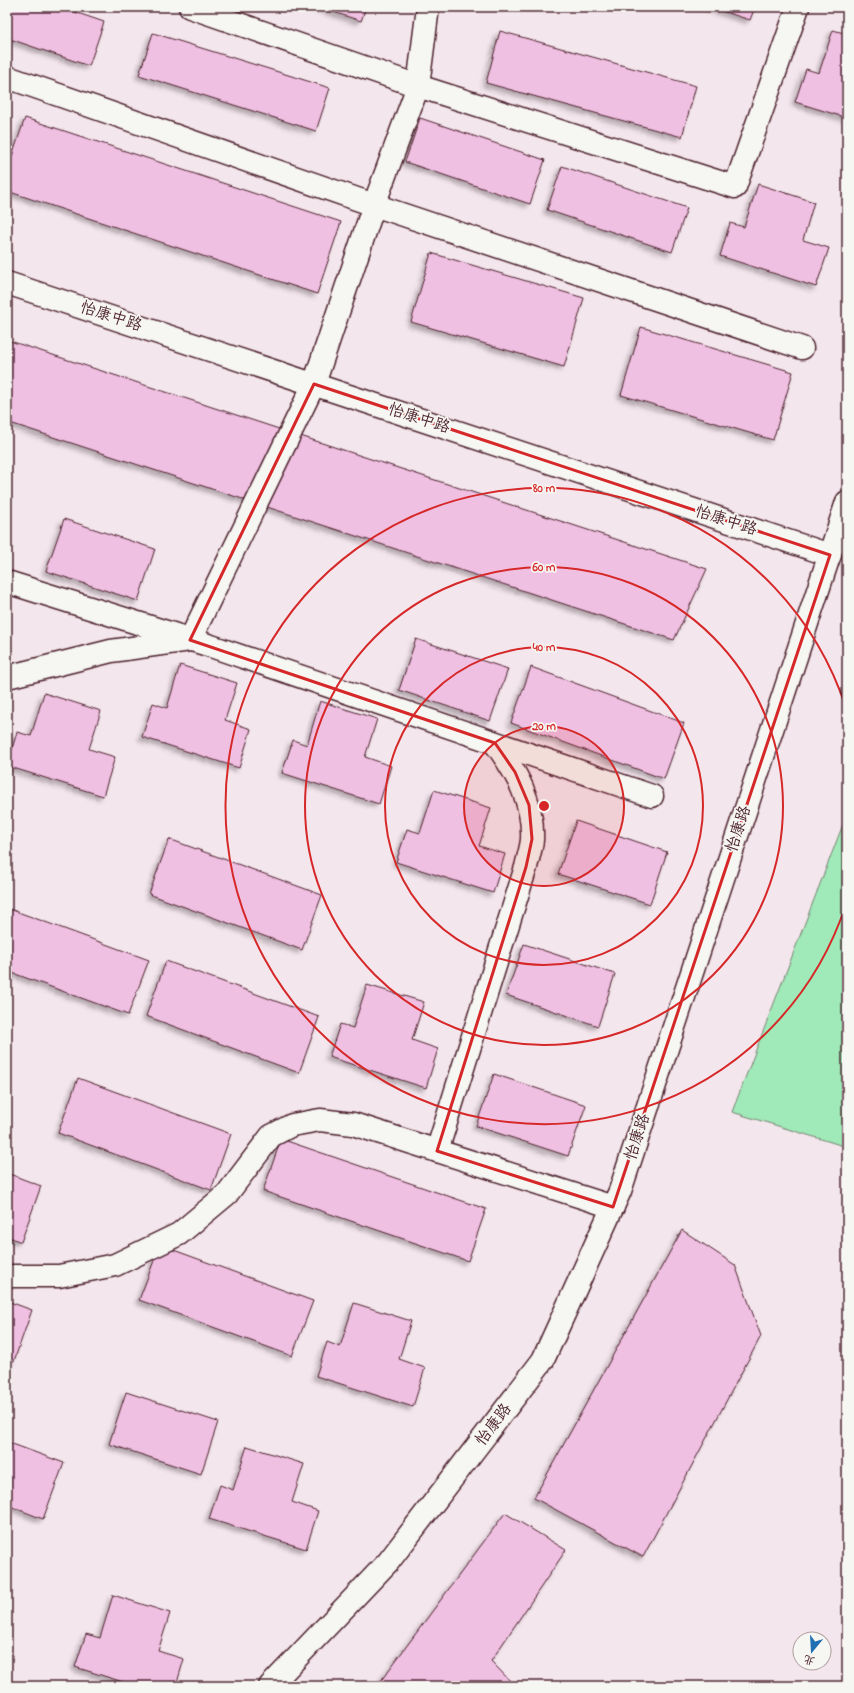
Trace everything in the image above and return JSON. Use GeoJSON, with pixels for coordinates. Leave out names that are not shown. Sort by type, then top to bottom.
{"type":"FeatureCollection","features":[{"type":"Feature","properties":{"kind":"street"},"geometry":{"type":"LineString","coordinates":[[190,7],[418,86],[735,187],[798,7]]}},
{"type":"Feature","properties":{"kind":"street"},"geometry":{"type":"LineString","coordinates":[[190,640],[314,384],[374,205],[418,86],[428,7]]}},
{"type":"Feature","properties":{"kind":"street"},"geometry":{"type":"LineString","coordinates":[[7,77],[374,205],[802,348]]}},
{"type":"Feature","properties":{"kind":"street","name":"怡康中路"},"geometry":{"type":"LineString","coordinates":[[7,283],[838,558]]}},
{"type":"Feature","properties":{"kind":"street","name":"怡康路"},"geometry":{"type":"LineString","coordinates":[[270,1686],[389,1561],[543,1360],[620,1191],[838,558],[847,502]]}},
{"type":"Feature","properties":{"kind":"street"},"geometry":{"type":"LineString","coordinates":[[7,582],[190,640],[652,796]]}},
{"type":"Feature","properties":{"kind":"street"},"geometry":{"type":"LineString","coordinates":[[7,677],[111,651],[190,640]]}},
{"type":"Feature","properties":{"kind":"street"},"geometry":{"type":"LineString","coordinates":[[436,1151],[526,867],[532,839],[529,805],[515,772],[495,743]]}},
{"type":"Feature","properties":{"kind":"street"},"geometry":{"type":"LineString","coordinates":[[7,1276],[58,1276],[115,1265],[179,1234],[227,1194],[271,1136],[292,1125],[320,1120],[352,1124],[613,1207]]}},
{"type":"Feature","properties":{"kind":"highlighted area"},"geometry":{"type":"Polygon","coordinates":[[[314,384],[830,555],[613,1207],[437,1151],[526,867],[532,839],[529,805],[515,772],[495,743],[190,640],[314,384]]]}},
{"type":"Feature","properties":{"kind":"green space"},"geometry":{"type":"Polygon","coordinates":[[[847,814],[847,1147],[732,1112],[847,814]]]}},
{"type":"Feature","properties":{"kind":"building"},"geometry":{"type":"Polygon","coordinates":[[[7,7],[60,7],[104,22],[89,66],[7,38],[7,7]]]}},
{"type":"Feature","properties":{"kind":"building"},"geometry":{"type":"Polygon","coordinates":[[[318,7],[366,7],[361,21],[318,7]]]}},
{"type":"Feature","properties":{"kind":"building"},"geometry":{"type":"Polygon","coordinates":[[[709,7],[755,7],[750,20],[709,7]]]}},
{"type":"Feature","properties":{"kind":"building"},"geometry":{"type":"Polygon","coordinates":[[[833,30],[847,34],[847,118],[795,102],[806,69],[819,73],[833,30]]]}},
{"type":"Feature","properties":{"kind":"building"},"geometry":{"type":"Polygon","coordinates":[[[500,31],[696,86],[682,137],[486,83],[500,31]]]}},
{"type":"Feature","properties":{"kind":"building"},"geometry":{"type":"Polygon","coordinates":[[[153,33],[330,88],[316,131],[139,75],[153,33]]]}},
{"type":"Feature","properties":{"kind":"building"},"geometry":{"type":"Polygon","coordinates":[[[25,118],[341,222],[317,294],[7,191],[7,171],[25,118]]]}},
{"type":"Feature","properties":{"kind":"building"},"geometry":{"type":"Polygon","coordinates":[[[420,118],[545,160],[530,204],[405,162],[420,118]]]}},
{"type":"Feature","properties":{"kind":"building"},"geometry":{"type":"Polygon","coordinates":[[[562,166],[687,208],[672,252],[547,210],[562,166]]]}},
{"type":"Feature","properties":{"kind":"building"},"geometry":{"type":"Polygon","coordinates":[[[758,184],[814,202],[803,240],[829,248],[816,287],[720,256],[730,223],[744,227],[758,184]]]}},
{"type":"Feature","properties":{"kind":"building"},"geometry":{"type":"Polygon","coordinates":[[[431,253],[584,298],[564,367],[411,322],[431,253]]]}},
{"type":"Feature","properties":{"kind":"building"},"geometry":{"type":"Polygon","coordinates":[[[641,327],[793,372],[773,440],[621,395],[641,327]]]}},
{"type":"Feature","properties":{"kind":"building"},"geometry":{"type":"Polygon","coordinates":[[[7,340],[707,569],[674,640],[7,422],[7,340]]]}},
{"type":"Feature","properties":{"kind":"building"},"geometry":{"type":"Polygon","coordinates":[[[64,519],[155,549],[138,601],[46,571],[64,519]]]}},
{"type":"Feature","properties":{"kind":"building"},"geometry":{"type":"Polygon","coordinates":[[[416,639],[508,669],[490,721],[399,690],[416,639]]]}},
{"type":"Feature","properties":{"kind":"building"},"geometry":{"type":"Polygon","coordinates":[[[180,665],[237,683],[225,720],[251,729],[239,768],[142,737],[153,703],[167,708],[180,665]]]}},
{"type":"Feature","properties":{"kind":"building"},"geometry":{"type":"Polygon","coordinates":[[[531,667],[684,723],[664,779],[511,723],[531,667]]]}},
{"type":"Feature","properties":{"kind":"building"},"geometry":{"type":"Polygon","coordinates":[[[44,693],[101,711],[89,749],[115,757],[103,796],[7,766],[17,732],[31,736],[44,693]]]}},
{"type":"Feature","properties":{"kind":"building"},"geometry":{"type":"Polygon","coordinates":[[[320,701],[377,719],[365,757],[391,766],[379,804],[282,773],[293,740],[307,745],[320,701]]]}},
{"type":"Feature","properties":{"kind":"building"},"geometry":{"type":"Polygon","coordinates":[[[434,790],[491,808],[479,846],[505,854],[493,893],[396,862],[407,829],[420,833],[434,790]]]}},
{"type":"Feature","properties":{"kind":"building"},"geometry":{"type":"Polygon","coordinates":[[[576,821],[667,852],[650,904],[558,874],[576,821]]]}},
{"type":"Feature","properties":{"kind":"building"},"geometry":{"type":"Polygon","coordinates":[[[169,839],[322,895],[302,950],[149,894],[169,839]]]}},
{"type":"Feature","properties":{"kind":"building"},"geometry":{"type":"Polygon","coordinates":[[[7,908],[149,960],[128,1015],[7,971],[7,908]]]}},
{"type":"Feature","properties":{"kind":"building"},"geometry":{"type":"Polygon","coordinates":[[[524,944],[615,974],[598,1026],[506,995],[524,944]]]}},
{"type":"Feature","properties":{"kind":"building"},"geometry":{"type":"Polygon","coordinates":[[[166,961],[319,1017],[299,1073],[146,1016],[166,961]]]}},
{"type":"Feature","properties":{"kind":"building"},"geometry":{"type":"Polygon","coordinates":[[[367,985],[424,1002],[412,1040],[438,1049],[426,1088],[329,1057],[340,1024],[353,1028],[367,985]]]}},
{"type":"Feature","properties":{"kind":"building"},"geometry":{"type":"Polygon","coordinates":[[[494,1074],[586,1105],[568,1156],[476,1126],[494,1074]]]}},
{"type":"Feature","properties":{"kind":"building"},"geometry":{"type":"Polygon","coordinates":[[[78,1078],[231,1134],[211,1190],[58,1133],[78,1078]]]}},
{"type":"Feature","properties":{"kind":"building"},"geometry":{"type":"Polygon","coordinates":[[[281,1139],[486,1209],[468,1261],[263,1191],[281,1139]]]}},
{"type":"Feature","properties":{"kind":"building"},"geometry":{"type":"Polygon","coordinates":[[[7,1173],[41,1186],[21,1242],[7,1236],[7,1173]]]}},
{"type":"Feature","properties":{"kind":"building"},"geometry":{"type":"Polygon","coordinates":[[[682,1230],[735,1265],[761,1336],[643,1557],[534,1498],[682,1230]]]}},
{"type":"Feature","properties":{"kind":"building"},"geometry":{"type":"Polygon","coordinates":[[[160,1245],[313,1301],[292,1356],[139,1300],[160,1245]]]}},
{"type":"Feature","properties":{"kind":"building"},"geometry":{"type":"Polygon","coordinates":[[[7,1301],[32,1310],[14,1361],[7,1359],[7,1301]]]}},
{"type":"Feature","properties":{"kind":"building"},"geometry":{"type":"Polygon","coordinates":[[[354,1303],[411,1321],[399,1359],[425,1368],[413,1407],[316,1376],[327,1342],[340,1347],[354,1303]]]}},
{"type":"Feature","properties":{"kind":"building"},"geometry":{"type":"Polygon","coordinates":[[[126,1392],[218,1422],[201,1474],[109,1444],[126,1392]]]}},
{"type":"Feature","properties":{"kind":"building"},"geometry":{"type":"Polygon","coordinates":[[[7,1442],[64,1463],[43,1519],[7,1505],[7,1442]]]}},
{"type":"Feature","properties":{"kind":"building"},"geometry":{"type":"Polygon","coordinates":[[[247,1446],[304,1464],[292,1502],[318,1511],[306,1549],[209,1519],[220,1485],[233,1490],[247,1446]]]}},
{"type":"Feature","properties":{"kind":"building"},"geometry":{"type":"Polygon","coordinates":[[[505,1513],[566,1550],[491,1661],[515,1686],[377,1686],[505,1513]]]}},
{"type":"Feature","properties":{"kind":"building"},"geometry":{"type":"Polygon","coordinates":[[[113,1595],[170,1613],[158,1651],[184,1659],[176,1686],[136,1686],[75,1667],[86,1634],[100,1638],[113,1595]]]}}]}
